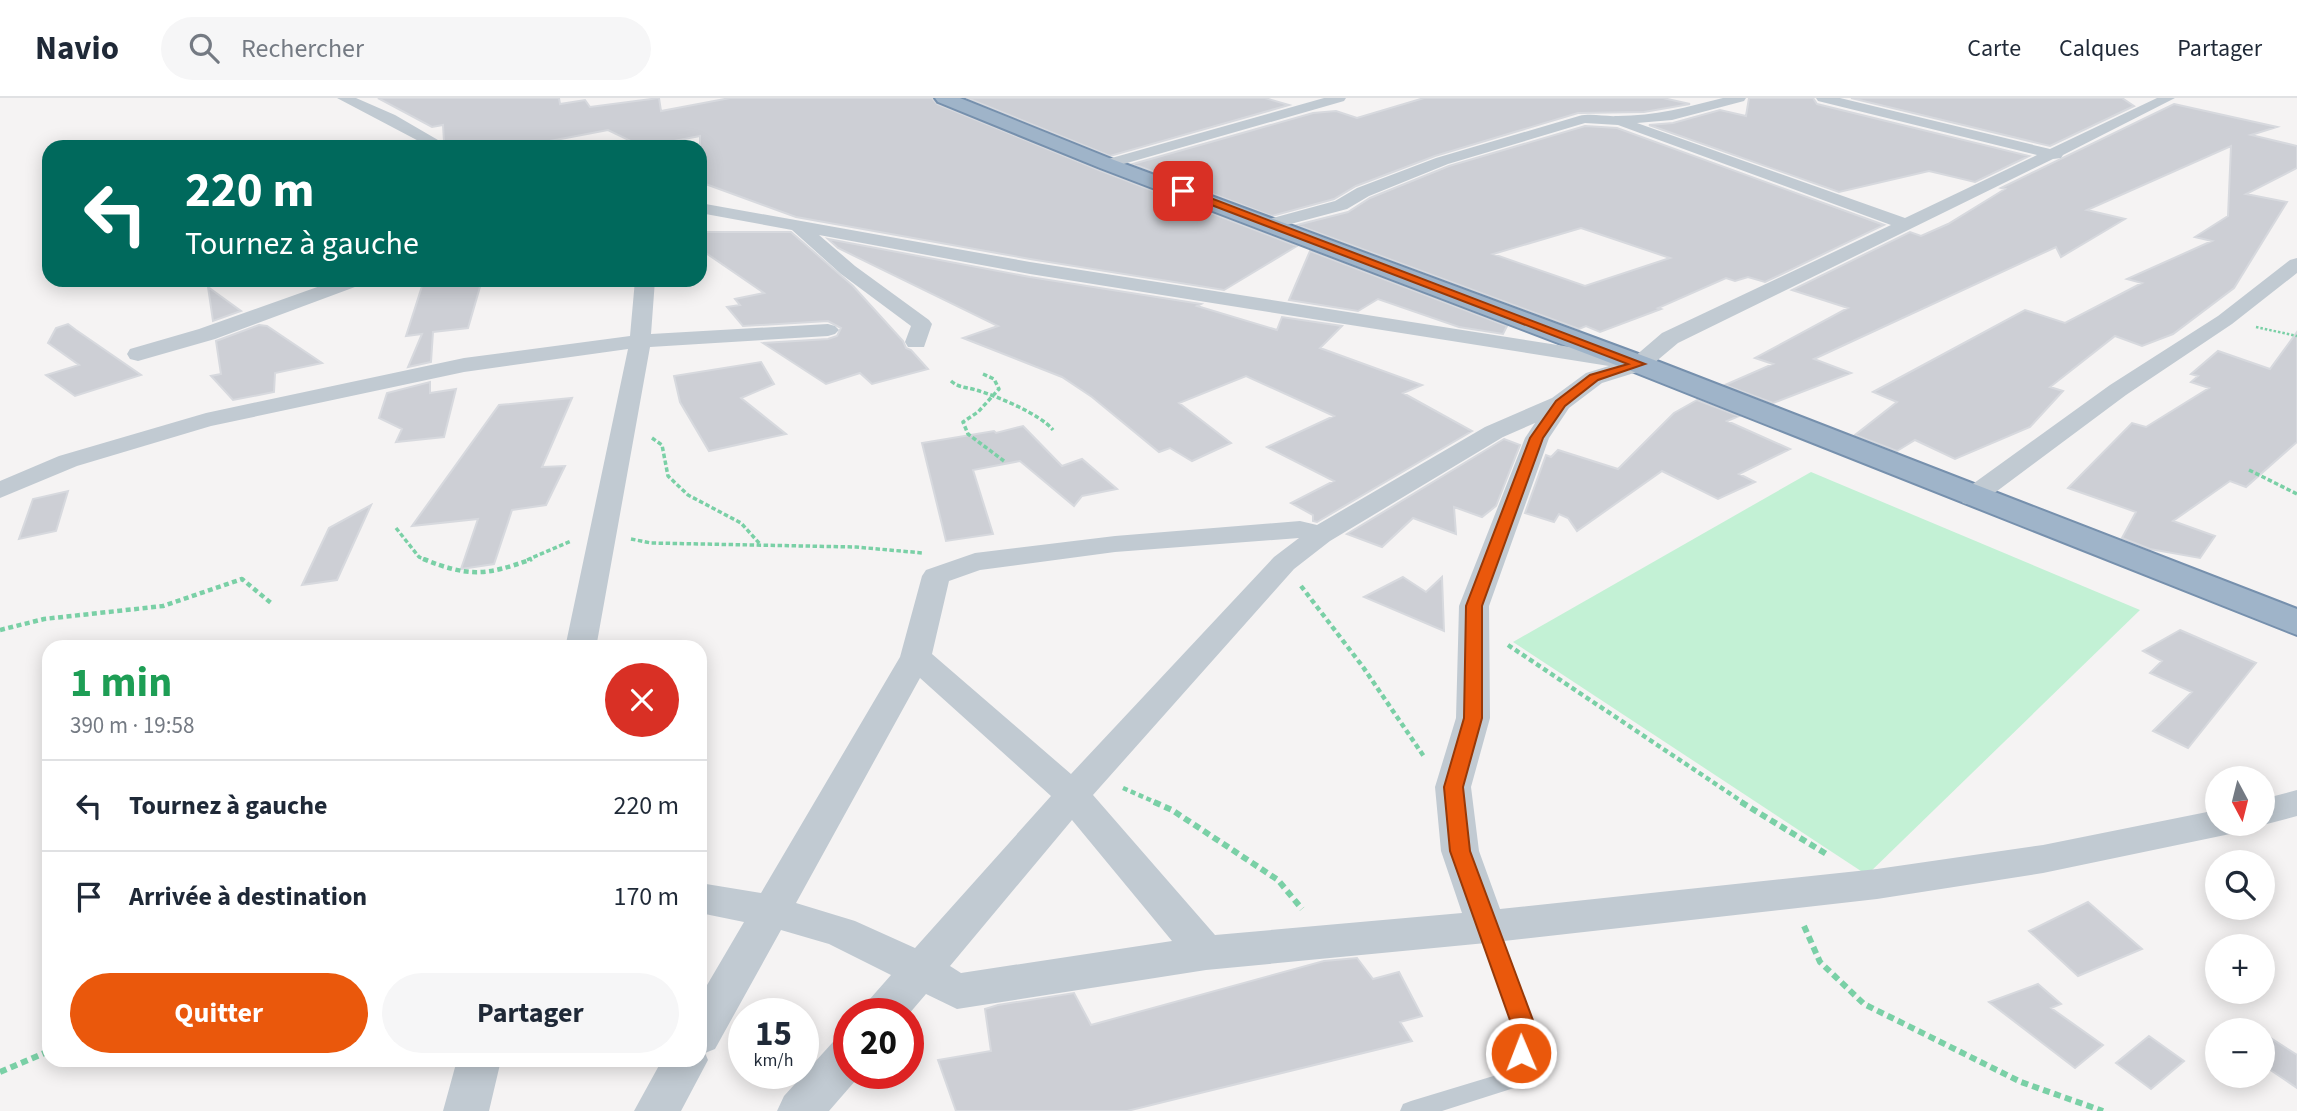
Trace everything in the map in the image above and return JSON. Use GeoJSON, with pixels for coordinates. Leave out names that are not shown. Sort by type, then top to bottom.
{"type":"FeatureCollection","features":[{"type":"Feature","properties":{"kind":"highway"},"geometry":{"type":"LineString","coordinates":[[944,98],[1107,164],[1639,364],[2297,623]]}},
{"type":"Feature","properties":{"kind":"street"},"geometry":{"type":"LineString","coordinates":[[344,98],[390,118],[428,140]]}},
{"type":"Feature","properties":{"kind":"street"},"geometry":{"type":"LineString","coordinates":[[1107,164],[1339,98]]}},
{"type":"Feature","properties":{"kind":"street"},"geometry":{"type":"LineString","coordinates":[[1615,121],[1672,116],[1739,98]]}},
{"type":"Feature","properties":{"kind":"street"},"geometry":{"type":"LineString","coordinates":[[1823,98],[2054,155]]}},
{"type":"Feature","properties":{"kind":"street"},"geometry":{"type":"LineString","coordinates":[[896,998],[1082,784],[1284,563],[1320,535],[1494,432],[1560,403],[1594,378],[1639,364],[1670,338],[1905,223],[2054,155],[2159,99]]}},
{"type":"Feature","properties":{"kind":"street"},"geometry":{"type":"LineString","coordinates":[[1268,225],[1341,205],[1363,192],[1455,158],[1598,118],[1615,121],[1905,223]]}},
{"type":"Feature","properties":{"kind":"street"},"geometry":{"type":"LineString","coordinates":[[707,209],[1030,268],[1639,364]]}},
{"type":"Feature","properties":{"kind":"street"},"geometry":{"type":"LineString","coordinates":[[798,226],[848,270],[922,324],[916,342]]}},
{"type":"Feature","properties":{"kind":"street"},"geometry":{"type":"LineString","coordinates":[[1972,497],[2118,390],[2225,320],[2297,264]]}},
{"type":"Feature","properties":{"kind":"street"},"geometry":{"type":"LineString","coordinates":[[138,354],[207,334],[337,287]]}},
{"type":"Feature","properties":{"kind":"street"},"geometry":{"type":"LineString","coordinates":[[582,640],[640,341],[644,287]]}},
{"type":"Feature","properties":{"kind":"street"},"geometry":{"type":"LineString","coordinates":[[0,490],[68,461],[206,420],[464,365],[640,341],[828,330]]}},
{"type":"Feature","properties":{"kind":"street"},"geometry":{"type":"LineString","coordinates":[[1486,927],[1460,851],[1453,787],[1473,718],[1474,606],[1536,438],[1560,403]]}},
{"type":"Feature","properties":{"kind":"street"},"geometry":{"type":"LineString","coordinates":[[707,1025],[916,657],[936,576],[975,562],[1115,544],[1300,529],[1320,535]]}},
{"type":"Feature","properties":{"kind":"street"},"geometry":{"type":"LineString","coordinates":[[916,657],[1082,784],[1206,953]]}},
{"type":"Feature","properties":{"kind":"street"},"geometry":{"type":"LineString","coordinates":[[2275,809],[2297,803]]}},
{"type":"Feature","properties":{"kind":"street"},"geometry":{"type":"LineString","coordinates":[[707,899],[772,911],[841,932],[919,969],[957,991],[1206,953],[1486,927],[1877,884],[2043,859],[2205,826]]}},
{"type":"Feature","properties":{"kind":"street"},"geometry":{"type":"LineString","coordinates":[[466,1111],[477,1067]]}},
{"type":"Feature","properties":{"kind":"street"},"geometry":{"type":"LineString","coordinates":[[657,1111],[682,1067]]}},
{"type":"Feature","properties":{"kind":"street"},"geometry":{"type":"LineString","coordinates":[[800,1111],[833,1074]]}},
{"type":"Feature","properties":{"kind":"lane"},"geometry":{"type":"LineString","coordinates":[[1411,1111],[1507,1081],[1521,1053],[1522,1023],[1486,927]]}},
{"type":"Feature","properties":{"kind":"path"},"geometry":{"type":"LineString","coordinates":[[983,374],[994,379],[999,389],[978,412],[963,422],[968,434],[1004,461]]}},
{"type":"Feature","properties":{"kind":"path"},"geometry":{"type":"LineString","coordinates":[[951,381],[958,387],[992,397],[1045,420],[1053,430]]}},
{"type":"Feature","properties":{"kind":"path"},"geometry":{"type":"LineString","coordinates":[[623,425],[662,445],[668,476],[688,495],[741,523],[760,545]]}},
{"type":"Feature","properties":{"kind":"path"},"geometry":{"type":"LineString","coordinates":[[2249,470],[2297,494]]}},
{"type":"Feature","properties":{"kind":"path"},"geometry":{"type":"LineString","coordinates":[[396,528],[419,557],[454,571],[477,574],[529,560],[562,543],[602,532],[620,522],[632,539],[651,543],[856,547],[928,553],[975,562]]}},
{"type":"Feature","properties":{"kind":"path"},"geometry":{"type":"LineString","coordinates":[[1284,563],[1363,667],[1422,754],[1453,787]]}},
{"type":"Feature","properties":{"kind":"path"},"geometry":{"type":"LineString","coordinates":[[0,630],[44,620],[163,606],[242,579],[271,603]]}},
{"type":"Feature","properties":{"kind":"path"},"geometry":{"type":"LineString","coordinates":[[1474,621],[1761,815],[1877,884]]}},
{"type":"Feature","properties":{"kind":"path"},"geometry":{"type":"LineString","coordinates":[[1082,784],[1172,810],[1278,880],[1330,942]]}},
{"type":"Feature","properties":{"kind":"path"},"geometry":{"type":"LineString","coordinates":[[1790,894],[1820,962],[1864,1004],[2021,1082],[2103,1111]]}},
{"type":"Feature","properties":{"kind":"path"},"geometry":{"type":"LineString","coordinates":[[0,1072],[42,1054]]}},
{"type":"Feature","properties":{"kind":"green space"},"geometry":{"type":"Polygon","coordinates":[[[1811,472],[2140,610],[1867,875],[1513,642],[1811,472]]]}},
{"type":"Feature","properties":{"kind":"building"},"geometry":{"type":"Polygon","coordinates":[[[378,98],[559,98],[560,104],[585,100],[590,107],[659,98],[661,111],[730,98],[932,98],[937,104],[1099,170],[1297,246],[1224,290],[796,217],[707,185],[707,140],[700,140],[700,136],[679,140],[629,140],[608,130],[556,140],[444,140],[443,125],[432,127],[378,98]]]}},
{"type":"Feature","properties":{"kind":"building"},"geometry":{"type":"Polygon","coordinates":[[[967,98],[1265,98],[1289,105],[1110,156],[967,98]]]}},
{"type":"Feature","properties":{"kind":"building"},"geometry":{"type":"Polygon","coordinates":[[[1424,98],[1663,98],[1690,104],[1644,112],[1578,113],[1435,156],[1356,186],[1334,199],[1272,216],[1133,164],[1313,113],[1336,111],[1357,118],[1424,98]]]}},
{"type":"Feature","properties":{"kind":"building"},"geometry":{"type":"Polygon","coordinates":[[[1749,98],[1813,98],[1817,104],[2029,156],[1975,182],[1929,171],[1839,192],[1649,125],[1673,123],[1720,110],[1746,116],[1749,98]]]}},
{"type":"Feature","properties":{"kind":"building"},"geometry":{"type":"Polygon","coordinates":[[[1851,98],[2122,98],[2134,106],[2050,146],[1851,98]]]}},
{"type":"Feature","properties":{"kind":"building"},"geometry":{"type":"Polygon","coordinates":[[[2174,104],[2277,127],[2251,135],[2297,146],[2297,168],[2246,194],[2287,202],[2234,288],[2173,334],[2142,346],[2115,336],[2050,387],[2063,391],[2030,427],[1955,459],[1915,440],[1897,451],[1855,435],[1897,402],[1873,392],[2025,310],[2065,323],[2142,283],[2127,279],[2212,241],[2195,237],[2228,216],[2231,146],[2087,210],[2125,219],[2061,257],[2056,247],[1814,359],[1851,373],[1773,403],[1725,385],[1773,364],[1755,358],[1848,308],[1792,290],[1910,232],[1921,236],[1948,224],[2005,189],[2001,188],[2174,104]]]}},
{"type":"Feature","properties":{"kind":"building"},"geometry":{"type":"Polygon","coordinates":[[[1585,126],[1617,128],[1884,225],[1765,282],[1748,277],[1735,281],[1726,278],[1658,308],[1661,309],[1600,332],[1586,326],[1579,329],[1297,225],[1348,212],[1370,198],[1449,166],[1585,126]],[[1581,228],[1493,254],[1585,286],[1670,258],[1581,228]]]}},
{"type":"Feature","properties":{"kind":"building"},"geometry":{"type":"Polygon","coordinates":[[[707,232],[791,232],[853,286],[903,341],[906,348],[928,369],[872,384],[860,373],[826,384],[763,343],[828,339],[837,336],[841,328],[828,321],[743,326],[727,307],[740,305],[735,299],[764,293],[707,254],[707,232]]]}},
{"type":"Feature","properties":{"kind":"building"},"geometry":{"type":"Polygon","coordinates":[[[828,239],[1030,277],[1201,304],[1197,306],[1277,330],[1282,317],[1342,326],[1320,348],[1422,385],[1403,393],[1472,431],[1317,522],[1313,521],[1313,515],[1291,503],[1334,481],[1267,447],[1334,416],[1246,376],[1179,403],[1231,443],[1192,461],[1170,448],[1159,452],[1092,397],[1062,377],[963,338],[998,326],[838,248],[828,239]]]}},
{"type":"Feature","properties":{"kind":"building"},"geometry":{"type":"Polygon","coordinates":[[[1310,251],[1507,326],[1503,334],[1459,327],[1378,299],[1358,311],[1289,300],[1310,251]]]}},
{"type":"Feature","properties":{"kind":"building"},"geometry":{"type":"Polygon","coordinates":[[[208,287],[241,311],[213,321],[208,287]]]}},
{"type":"Feature","properties":{"kind":"building"},"geometry":{"type":"Polygon","coordinates":[[[422,287],[480,287],[468,328],[433,332],[431,362],[408,367],[422,334],[406,336],[422,287]]]}},
{"type":"Feature","properties":{"kind":"building"},"geometry":{"type":"Polygon","coordinates":[[[68,324],[141,375],[75,396],[46,375],[79,365],[48,343],[56,328],[68,324]]]}},
{"type":"Feature","properties":{"kind":"building"},"geometry":{"type":"Polygon","coordinates":[[[259,325],[267,326],[322,363],[275,373],[274,392],[233,400],[211,376],[221,374],[216,341],[259,325]]]}},
{"type":"Feature","properties":{"kind":"building"},"geometry":{"type":"Polygon","coordinates":[[[2297,332],[2297,442],[2246,487],[2230,481],[2173,521],[2215,536],[2200,558],[2150,549],[2122,538],[2136,512],[2068,488],[2132,423],[2146,427],[2209,388],[2191,382],[2198,376],[2191,374],[2218,351],[2270,369],[2297,332]]]}},
{"type":"Feature","properties":{"kind":"building"},"geometry":{"type":"Polygon","coordinates":[[[761,362],[774,384],[741,398],[786,434],[709,451],[680,402],[674,376],[761,362]]]}},
{"type":"Feature","properties":{"kind":"building"},"geometry":{"type":"Polygon","coordinates":[[[430,382],[430,393],[456,389],[444,437],[396,442],[402,429],[379,418],[387,393],[430,382]]]}},
{"type":"Feature","properties":{"kind":"building"},"geometry":{"type":"Polygon","coordinates":[[[572,398],[542,467],[565,466],[546,505],[512,510],[494,564],[461,569],[478,519],[412,526],[499,405],[572,398]]]}},
{"type":"Feature","properties":{"kind":"building"},"geometry":{"type":"Polygon","coordinates":[[[1697,400],[1739,416],[1727,421],[1790,449],[1739,474],[1755,482],[1718,499],[1662,471],[1577,531],[1568,518],[1559,514],[1554,522],[1525,513],[1546,455],[1551,457],[1558,450],[1618,469],[1674,413],[1697,400]]]}},
{"type":"Feature","properties":{"kind":"building"},"geometry":{"type":"Polygon","coordinates":[[[1023,426],[1062,466],[1082,459],[1117,489],[1082,496],[1074,506],[1020,461],[973,470],[993,534],[946,541],[922,443],[994,431],[996,433],[1023,426]]]}},
{"type":"Feature","properties":{"kind":"building"},"geometry":{"type":"Polygon","coordinates":[[[1504,439],[1520,445],[1496,506],[1482,517],[1454,507],[1456,534],[1413,518],[1382,547],[1347,534],[1504,439]]]}},
{"type":"Feature","properties":{"kind":"building"},"geometry":{"type":"Polygon","coordinates":[[[68,491],[56,531],[19,539],[33,499],[68,491]]]}},
{"type":"Feature","properties":{"kind":"building"},"geometry":{"type":"Polygon","coordinates":[[[371,505],[337,580],[302,585],[329,528],[371,505]]]}},
{"type":"Feature","properties":{"kind":"building"},"geometry":{"type":"Polygon","coordinates":[[[1403,577],[1426,592],[1442,577],[1444,631],[1364,597],[1403,577]]]}},
{"type":"Feature","properties":{"kind":"building"},"geometry":{"type":"Polygon","coordinates":[[[2180,630],[2256,663],[2188,748],[2153,731],[2192,692],[2150,673],[2162,661],[2143,651],[2180,630]]]}},
{"type":"Feature","properties":{"kind":"building"},"geometry":{"type":"Polygon","coordinates":[[[2088,902],[2142,949],[2078,976],[2029,931],[2088,902]]]}},
{"type":"Feature","properties":{"kind":"building"},"geometry":{"type":"Polygon","coordinates":[[[1357,958],[1373,979],[1399,972],[1422,1016],[1400,1022],[1412,1041],[1127,1111],[956,1111],[938,1060],[991,1051],[985,1009],[998,1005],[1074,993],[1091,1025],[1324,961],[1357,958]]]}},
{"type":"Feature","properties":{"kind":"building"},"geometry":{"type":"Polygon","coordinates":[[[2038,984],[2061,1004],[2051,1008],[2103,1045],[2075,1068],[1989,1002],[2038,984]]]}},
{"type":"Feature","properties":{"kind":"building"},"geometry":{"type":"Polygon","coordinates":[[[2149,1036],[2184,1061],[2151,1089],[2116,1063],[2149,1036]]]}},
{"type":"Feature","properties":{"kind":"building"},"geometry":{"type":"Polygon","coordinates":[[[2275,1041],[2297,1055],[2297,1088],[2275,1073],[2275,1041]]]}},
{"type":"Feature","properties":{"kind":"route"},"geometry":{"type":"LineString","coordinates":[[1183,191],[1639,364],[1594,378],[1560,403],[1536,438],[1474,606],[1473,718],[1453,787],[1460,851],[1522,1023],[1521,1053]]}}]}
